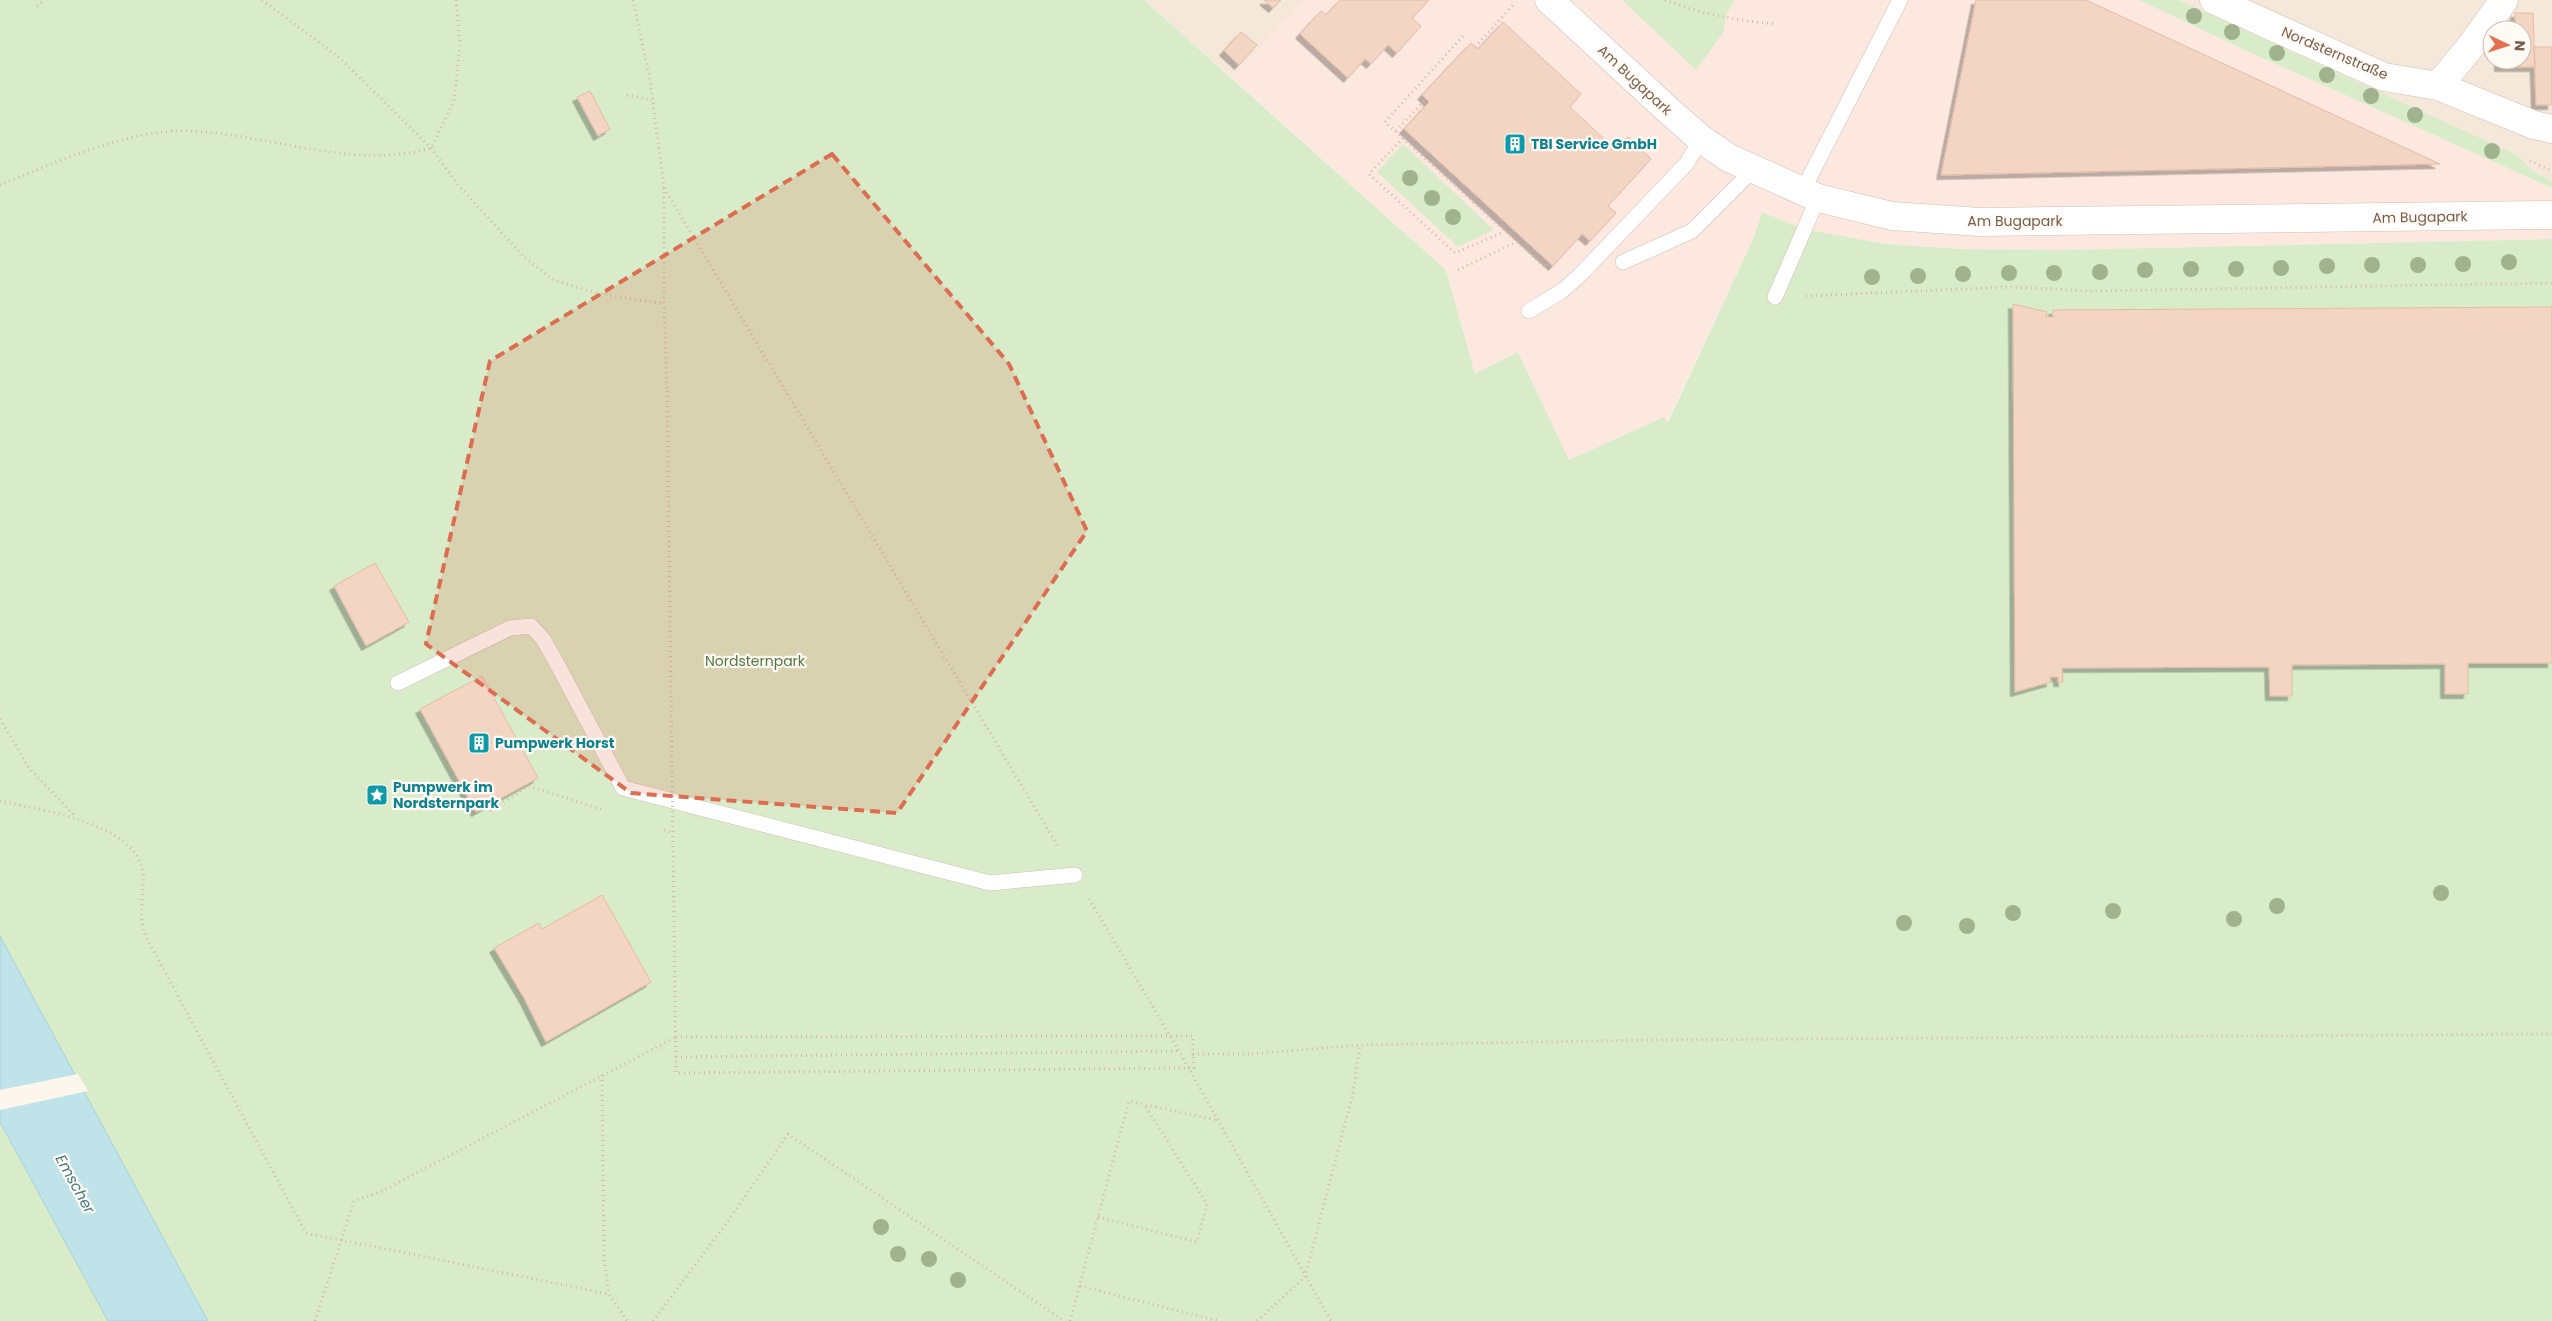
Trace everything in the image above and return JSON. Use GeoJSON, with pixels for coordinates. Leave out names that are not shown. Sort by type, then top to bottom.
{"type":"FeatureCollection","features":[{"type":"Feature","properties":{"kind":"street","name":"Am Bugapark"},"geometry":{"type":"LineString","coordinates":[[1549,0],[1702,139],[1729,158],[1810,195],[1892,216],[1980,222],[2552,216]]}},
{"type":"Feature","properties":{"kind":"street"},"geometry":{"type":"LineString","coordinates":[[2438,86],[2471,46],[2504,0]]}},
{"type":"Feature","properties":{"kind":"street","name":"Nordsternstraße"},"geometry":{"type":"LineString","coordinates":[[2228,3],[2384,76],[2438,86],[2534,125],[2552,129]]}},
{"type":"Feature","properties":{"kind":"lane"},"geometry":{"type":"LineString","coordinates":[[1776,297],[1810,195],[1900,0]]}},
{"type":"Feature","properties":{"kind":"lane"},"geometry":{"type":"LineString","coordinates":[[1529,310],[1568,285],[1687,163],[1702,139]]}},
{"type":"Feature","properties":{"kind":"lane"},"geometry":{"type":"LineString","coordinates":[[1623,262],[1692,231],[1753,170]]}},
{"type":"Feature","properties":{"kind":"lane"},"geometry":{"type":"LineString","coordinates":[[398,683],[510,628],[531,626],[543,639],[555,660],[623,788],[990,883],[1075,875]]}},
{"type":"Feature","properties":{"kind":"path"},"geometry":{"type":"LineString","coordinates":[[37,6],[44,0]]}},
{"type":"Feature","properties":{"kind":"path"},"geometry":{"type":"LineString","coordinates":[[262,0],[340,58],[431,148],[459,186],[524,256],[554,280],[596,293],[664,304]]}},
{"type":"Feature","properties":{"kind":"path"},"geometry":{"type":"LineString","coordinates":[[0,185],[50,165],[118,142],[157,132],[190,130],[374,156],[407,155],[431,148],[454,101],[460,44],[456,0]]}},
{"type":"Feature","properties":{"kind":"path"},"geometry":{"type":"LineString","coordinates":[[319,1321],[316,1319],[354,1201],[380,1192],[676,1038],[1193,1036],[1194,1068],[676,1073],[676,1038],[668,391],[664,304],[664,188],[652,100],[633,0]]}},
{"type":"Feature","properties":{"kind":"path"},"geometry":{"type":"LineString","coordinates":[[1475,47],[1517,0]]}},
{"type":"Feature","properties":{"kind":"path"},"geometry":{"type":"LineString","coordinates":[[1665,0],[1725,19],[1776,24]]}},
{"type":"Feature","properties":{"kind":"path"},"geometry":{"type":"LineString","coordinates":[[1463,36],[1385,122],[1504,232],[1568,285]]}},
{"type":"Feature","properties":{"kind":"path"},"geometry":{"type":"LineString","coordinates":[[627,95],[652,100]]}},
{"type":"Feature","properties":{"kind":"path"},"geometry":{"type":"LineString","coordinates":[[1396,131],[1426,99]]}},
{"type":"Feature","properties":{"kind":"path"},"geometry":{"type":"LineString","coordinates":[[1403,138],[1369,174],[1456,253],[1504,232]]}},
{"type":"Feature","properties":{"kind":"path"},"geometry":{"type":"LineString","coordinates":[[664,188],[1179,1051],[1331,1321]]}},
{"type":"Feature","properties":{"kind":"path"},"geometry":{"type":"LineString","coordinates":[[1458,270],[1516,242]]}},
{"type":"Feature","properties":{"kind":"path"},"geometry":{"type":"LineString","coordinates":[[1776,297],[2009,286],[2091,291],[2552,283]]}},
{"type":"Feature","properties":{"kind":"path"},"geometry":{"type":"LineString","coordinates":[[0,719],[29,768],[75,817]]}},
{"type":"Feature","properties":{"kind":"path"},"geometry":{"type":"LineString","coordinates":[[489,805],[491,810],[529,786],[541,789]]}},
{"type":"Feature","properties":{"kind":"path"},"geometry":{"type":"LineString","coordinates":[[0,801],[75,817],[118,838],[128,845],[137,857],[143,872],[141,918],[146,937],[306,1233],[609,1294]]}},
{"type":"Feature","properties":{"kind":"path"},"geometry":{"type":"LineString","coordinates":[[1193,1054],[1252,1054],[1360,1045],[1976,1036],[2552,1034]]}},
{"type":"Feature","properties":{"kind":"path"},"geometry":{"type":"LineString","coordinates":[[1257,1321],[1305,1277],[1353,1093],[1360,1045]]}},
{"type":"Feature","properties":{"kind":"path"},"geometry":{"type":"LineString","coordinates":[[676,1057],[966,1052],[1179,1051]]}},
{"type":"Feature","properties":{"kind":"path"},"geometry":{"type":"LineString","coordinates":[[602,1075],[604,1252],[609,1294],[627,1321]]}},
{"type":"Feature","properties":{"kind":"path"},"geometry":{"type":"LineString","coordinates":[[1070,1321],[1129,1101],[1217,1120]]}},
{"type":"Feature","properties":{"kind":"path"},"geometry":{"type":"LineString","coordinates":[[1098,1217],[1197,1242],[1207,1204],[1144,1104]]}},
{"type":"Feature","properties":{"kind":"path"},"geometry":{"type":"LineString","coordinates":[[652,1321],[728,1221],[788,1134],[1064,1321]]}},
{"type":"Feature","properties":{"kind":"path"},"geometry":{"type":"LineString","coordinates":[[1080,1286],[1219,1321]]}},
{"type":"Feature","properties":{"kind":"highlighted area"},"geometry":{"type":"Polygon","coordinates":[[[832,154],[1009,364],[1087,531],[897,813],[631,793],[426,644],[490,361],[832,154]]]}},
{"type":"Feature","properties":{"kind":"shaded area"},"geometry":{"type":"Polygon","coordinates":[[[1144,0],[1304,0],[1232,78],[1144,0]]]}},
{"type":"Feature","properties":{"kind":"shaded area"},"geometry":{"type":"Polygon","coordinates":[[[1304,0],[2139,0],[2249,52],[2552,188],[2552,239],[2059,250],[1961,249],[1886,244],[1804,229],[1762,212],[1754,237],[1667,422],[1664,417],[1569,460],[1518,352],[1475,374],[1446,270],[1232,78],[1304,0]]]}},
{"type":"Feature","properties":{"kind":"shaded area"},"geometry":{"type":"Polygon","coordinates":[[[2139,0],[2552,0],[2552,188],[2139,0]]]}},
{"type":"Feature","properties":{"kind":"green space","name":"Nordsternpark"},"geometry":{"type":"Polygon","coordinates":[[[0,0],[1144,0],[1446,270],[1475,374],[1518,352],[1569,460],[1664,417],[1668,422],[1754,237],[1762,212],[1804,229],[1886,244],[1961,249],[2059,250],[2552,239],[2552,1321],[0,1321],[0,0]]]}},
{"type":"Feature","properties":{"kind":"green space"},"geometry":{"type":"Polygon","coordinates":[[[1622,0],[1735,0],[1727,13],[1723,33],[1696,70],[1622,0]]]}},
{"type":"Feature","properties":{"kind":"green space"},"geometry":{"type":"Polygon","coordinates":[[[2139,0],[2178,0],[2517,155],[2532,171],[2552,181],[2552,188],[2249,52],[2139,0]]]}},
{"type":"Feature","properties":{"kind":"green space"},"geometry":{"type":"Polygon","coordinates":[[[1403,144],[1494,230],[1458,247],[1377,172],[1403,144]]]}},
{"type":"Feature","properties":{"kind":"water","name":"Emscher"},"geometry":{"type":"Polygon","coordinates":[[[0,936],[208,1321],[108,1321],[0,1122],[0,936]]]}},
{"type":"Feature","properties":{"kind":"pier"},"geometry":{"type":"Polygon","coordinates":[[[78,1074],[88,1091],[0,1110],[0,1090],[78,1074]]]}},
{"type":"Feature","properties":{"kind":"building"},"geometry":{"type":"Polygon","coordinates":[[[1264,0],[1281,0],[1273,8],[1264,0]]]}},
{"type":"Feature","properties":{"kind":"building"},"geometry":{"type":"Polygon","coordinates":[[[1340,0],[1429,0],[1412,18],[1421,26],[1397,53],[1388,45],[1371,64],[1365,59],[1348,78],[1300,34],[1321,11],[1326,15],[1340,0]]]}},
{"type":"Feature","properties":{"kind":"building"},"geometry":{"type":"Polygon","coordinates":[[[1976,0],[2086,0],[2440,164],[1941,175],[1976,0]]]}},
{"type":"Feature","properties":{"kind":"building"},"geometry":{"type":"Polygon","coordinates":[[[2515,13],[2533,13],[2535,67],[2532,67],[2532,20],[2515,20],[2515,13]]]}},
{"type":"Feature","properties":{"kind":"building","name":"TBI Service GmbH"},"geometry":{"type":"Polygon","coordinates":[[[1503,22],[1581,94],[1570,107],[1616,150],[1628,137],[1651,159],[1608,206],[1616,213],[1590,241],[1582,234],[1553,266],[1404,129],[1429,102],[1422,95],[1471,43],[1478,49],[1503,22]]]}},
{"type":"Feature","properties":{"kind":"building"},"geometry":{"type":"Polygon","coordinates":[[[1241,32],[1257,45],[1239,65],[1224,51],[1241,32]]]}},
{"type":"Feature","properties":{"kind":"building"},"geometry":{"type":"Polygon","coordinates":[[[2534,47],[2552,47],[2552,105],[2536,105],[2534,47]]]}},
{"type":"Feature","properties":{"kind":"building"},"geometry":{"type":"Polygon","coordinates":[[[590,91],[610,129],[598,136],[577,97],[590,91]]]}},
{"type":"Feature","properties":{"kind":"building"},"geometry":{"type":"Polygon","coordinates":[[[2013,304],[2047,312],[2046,317],[2053,317],[2053,310],[2552,307],[2552,663],[2468,663],[2468,694],[2445,694],[2445,664],[2292,665],[2292,696],[2270,696],[2269,667],[2062,668],[2063,682],[2058,682],[2058,677],[2050,677],[2051,682],[2015,692],[2013,304]]]}},
{"type":"Feature","properties":{"kind":"building"},"geometry":{"type":"Polygon","coordinates":[[[375,563],[409,622],[366,646],[334,586],[375,563]]]}},
{"type":"Feature","properties":{"kind":"building","name":"Pumpwerk Horst"},"geometry":{"type":"Polygon","coordinates":[[[482,676],[538,778],[476,812],[420,709],[482,676]]]}},
{"type":"Feature","properties":{"kind":"building"},"geometry":{"type":"Polygon","coordinates":[[[602,895],[651,982],[546,1042],[524,998],[494,948],[539,923],[542,929],[602,895]]]}},
{"type":"Feature","properties":{"kind":"place","name":"TBI Service GmbH"},"geometry":{"type":"Point","coordinates":[1515,144]}},
{"type":"Feature","properties":{"kind":"place","name":"Pumpwerk Horst"},"geometry":{"type":"Point","coordinates":[479,743]}},
{"type":"Feature","properties":{"kind":"place","name":"Pumpwerk im Nordsternpark"},"geometry":{"type":"Point","coordinates":[377,795]}}]}
